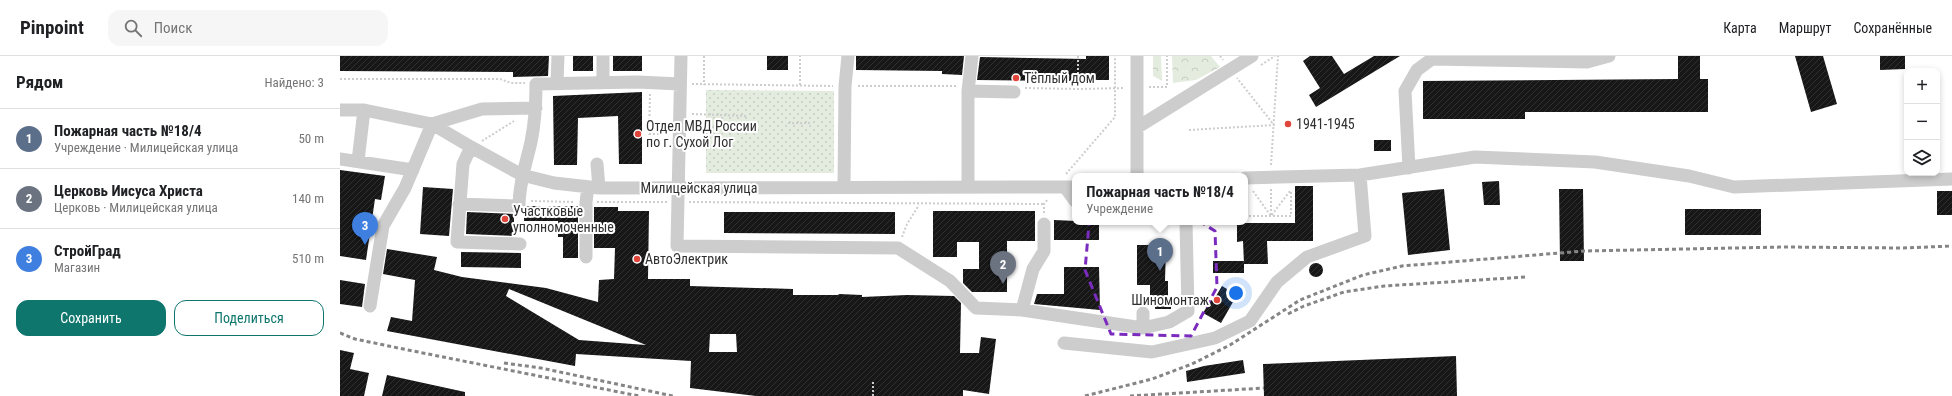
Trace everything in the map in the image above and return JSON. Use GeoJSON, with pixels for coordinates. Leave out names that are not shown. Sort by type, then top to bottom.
{"type":"FeatureCollection","features":[{"type":"Feature","properties":{"kind":"street"},"geometry":{"type":"LineString","coordinates":[[557,83],[558,56]]}},
{"type":"Feature","properties":{"kind":"street"},"geometry":{"type":"LineString","coordinates":[[603,56],[603,82]]}},
{"type":"Feature","properties":{"kind":"street"},"geometry":{"type":"LineString","coordinates":[[681,56],[677,246],[898,248],[950,281],[976,308],[1022,310],[1143,328],[1169,322],[1188,311],[1186,225]]}},
{"type":"Feature","properties":{"kind":"street"},"geometry":{"type":"LineString","coordinates":[[844,186],[845,86],[848,56]]}},
{"type":"Feature","properties":{"kind":"street"},"geometry":{"type":"LineString","coordinates":[[968,187],[968,88],[972,56]]}},
{"type":"Feature","properties":{"kind":"street"},"geometry":{"type":"LineString","coordinates":[[1137,56],[1137,173]]}},
{"type":"Feature","properties":{"kind":"street"},"geometry":{"type":"LineString","coordinates":[[1138,127],[1252,56]]}},
{"type":"Feature","properties":{"kind":"street"},"geometry":{"type":"LineString","coordinates":[[1409,168],[1405,91],[1417,70],[1432,59],[1587,62],[1609,56]]}},
{"type":"Feature","properties":{"kind":"street"},"geometry":{"type":"LineString","coordinates":[[459,204],[518,206],[522,175],[531,141],[536,108],[536,84],[603,82],[680,84]]}},
{"type":"Feature","properties":{"kind":"street"},"geometry":{"type":"LineString","coordinates":[[968,88],[1017,90]]}},
{"type":"Feature","properties":{"kind":"street"},"geometry":{"type":"LineString","coordinates":[[370,306],[383,226],[405,188],[432,124],[482,109],[536,108]]}},
{"type":"Feature","properties":{"kind":"street","name":"Милицейская улица"},"geometry":{"type":"LineString","coordinates":[[340,110],[364,110],[432,124],[522,175],[554,183],[594,187],[679,188],[844,186],[1065,187]]}},
{"type":"Feature","properties":{"kind":"street"},"geometry":{"type":"LineString","coordinates":[[358,161],[364,110]]}},
{"type":"Feature","properties":{"kind":"street"},"geometry":{"type":"LineString","coordinates":[[471,147],[463,164],[457,242],[520,244]]}},
{"type":"Feature","properties":{"kind":"street"},"geometry":{"type":"LineString","coordinates":[[1248,178],[1360,175],[1475,156],[1595,162],[1689,176],[1734,187],[1952,179]]}},
{"type":"Feature","properties":{"kind":"street"},"geometry":{"type":"LineString","coordinates":[[340,159],[413,170]]}},
{"type":"Feature","properties":{"kind":"street"},"geometry":{"type":"LineString","coordinates":[[586,258],[586,202],[594,187],[597,164]]}},
{"type":"Feature","properties":{"kind":"street"},"geometry":{"type":"LineString","coordinates":[[1064,343],[1152,352],[1214,338],[1250,320],[1277,282],[1307,257],[1365,236],[1360,175]]}},
{"type":"Feature","properties":{"kind":"street"},"geometry":{"type":"LineString","coordinates":[[1065,187],[1072,197]]}},
{"type":"Feature","properties":{"kind":"street"},"geometry":{"type":"LineString","coordinates":[[1022,310],[1033,270],[1044,251],[1044,224]]}},
{"type":"Feature","properties":{"kind":"street"},"geometry":{"type":"LineString","coordinates":[[1143,313],[1143,328]]}},
{"type":"Feature","properties":{"kind":"path"},"geometry":{"type":"LineString","coordinates":[[704,56],[704,85]]}},
{"type":"Feature","properties":{"kind":"path"},"geometry":{"type":"LineString","coordinates":[[800,56],[800,85]]}},
{"type":"Feature","properties":{"kind":"path"},"geometry":{"type":"LineString","coordinates":[[1078,56],[1078,89]]}},
{"type":"Feature","properties":{"kind":"path"},"geometry":{"type":"LineString","coordinates":[[1075,173],[1115,116],[1115,56]]}},
{"type":"Feature","properties":{"kind":"path"},"geometry":{"type":"LineString","coordinates":[[1017,90],[1167,87],[1167,56]]}},
{"type":"Feature","properties":{"kind":"path"},"geometry":{"type":"LineString","coordinates":[[1220,56],[1274,125]]}},
{"type":"Feature","properties":{"kind":"path"},"geometry":{"type":"LineString","coordinates":[[1271,216],[1270,177],[1278,56]]}},
{"type":"Feature","properties":{"kind":"path"},"geometry":{"type":"LineString","coordinates":[[340,79],[500,79],[511,83],[536,84]]}},
{"type":"Feature","properties":{"kind":"path"},"geometry":{"type":"LineString","coordinates":[[650,83],[649,134],[680,125],[747,116]]}},
{"type":"Feature","properties":{"kind":"path"},"geometry":{"type":"LineString","coordinates":[[680,84],[968,88]]}},
{"type":"Feature","properties":{"kind":"path"},"geometry":{"type":"LineString","coordinates":[[471,147],[516,120]]}},
{"type":"Feature","properties":{"kind":"path"},"geometry":{"type":"LineString","coordinates":[[788,122],[812,123]]}},
{"type":"Feature","properties":{"kind":"path"},"geometry":{"type":"LineString","coordinates":[[680,125],[747,128]]}},
{"type":"Feature","properties":{"kind":"path"},"geometry":{"type":"LineString","coordinates":[[1189,130],[1274,125]]}},
{"type":"Feature","properties":{"kind":"path"},"geometry":{"type":"LineString","coordinates":[[519,201],[919,205],[1044,204],[1065,187],[1072,177]]}},
{"type":"Feature","properties":{"kind":"path"},"geometry":{"type":"LineString","coordinates":[[1248,216],[1271,216],[1291,216],[1291,190],[1271,216]]}},
{"type":"Feature","properties":{"kind":"path"},"geometry":{"type":"LineString","coordinates":[[1253,191],[1271,216]]}},
{"type":"Feature","properties":{"kind":"path"},"geometry":{"type":"LineString","coordinates":[[1044,204],[1044,224]]}},
{"type":"Feature","properties":{"kind":"path"},"geometry":{"type":"LineString","coordinates":[[898,248],[907,224],[919,205]]}},
{"type":"Feature","properties":{"kind":"path"},"geometry":{"type":"LineString","coordinates":[[873,396],[874,381]]}},
{"type":"Feature","properties":{"kind":"highlighted area"},"geometry":{"type":"Polygon","coordinates":[[[1154,193],[1215,231],[1217,287],[1191,336],[1111,334],[1085,270],[1090,213],[1154,193]]]}},
{"type":"Feature","properties":{"kind":"green space"},"geometry":{"type":"Polygon","coordinates":[[[1153,56],[1161,56],[1162,81],[1153,76],[1153,56]]]}},
{"type":"Feature","properties":{"kind":"green space"},"geometry":{"type":"Polygon","coordinates":[[[1172,56],[1211,56],[1220,67],[1196,80],[1173,83],[1172,56]]]}},
{"type":"Feature","properties":{"kind":"green space"},"geometry":{"type":"Polygon","coordinates":[[[706,90],[834,91],[834,173],[706,173],[706,90]]]}},
{"type":"Feature","properties":{"kind":"building"},"geometry":{"type":"Polygon","coordinates":[[[340,56],[549,56],[548,76],[513,77],[513,72],[340,71],[340,56]]]}},
{"type":"Feature","properties":{"kind":"building"},"geometry":{"type":"Polygon","coordinates":[[[573,56],[593,56],[593,71],[573,71],[573,56]]]}},
{"type":"Feature","properties":{"kind":"building"},"geometry":{"type":"Polygon","coordinates":[[[613,56],[642,56],[642,71],[613,71],[613,56]]]}},
{"type":"Feature","properties":{"kind":"building"},"geometry":{"type":"Polygon","coordinates":[[[767,56],[788,56],[788,70],[767,70],[767,56]]]}},
{"type":"Feature","properties":{"kind":"building"},"geometry":{"type":"Polygon","coordinates":[[[856,56],[964,56],[962,75],[942,74],[942,71],[856,70],[856,56]]]}},
{"type":"Feature","properties":{"kind":"building"},"geometry":{"type":"Polygon","coordinates":[[[1086,56],[1109,56],[1109,80],[977,80],[980,57],[1086,59],[1086,56]]]}},
{"type":"Feature","properties":{"kind":"building"},"geometry":{"type":"Polygon","coordinates":[[[1310,56],[1332,56],[1344,74],[1374,56],[1400,56],[1316,107],[1309,95],[1320,88],[1303,61],[1310,56]]]}},
{"type":"Feature","properties":{"kind":"building"},"geometry":{"type":"Polygon","coordinates":[[[1678,56],[1700,56],[1700,79],[1708,79],[1708,112],[1525,112],[1525,119],[1423,119],[1423,81],[1678,79],[1678,56]]]}},
{"type":"Feature","properties":{"kind":"building"},"geometry":{"type":"Polygon","coordinates":[[[1795,56],[1823,56],[1837,104],[1811,112],[1795,56]]]}},
{"type":"Feature","properties":{"kind":"building"},"geometry":{"type":"Polygon","coordinates":[[[1880,56],[1905,56],[1904,69],[1880,70],[1880,56]]]}},
{"type":"Feature","properties":{"kind":"building"},"geometry":{"type":"Polygon","coordinates":[[[642,92],[642,164],[619,164],[618,116],[578,118],[577,165],[554,165],[553,96],[642,92]]]}},
{"type":"Feature","properties":{"kind":"building"},"geometry":{"type":"Polygon","coordinates":[[[1374,140],[1391,140],[1391,151],[1374,151],[1374,140]]]}},
{"type":"Feature","properties":{"kind":"building"},"geometry":{"type":"Polygon","coordinates":[[[340,170],[385,176],[381,200],[375,199],[366,260],[340,256],[340,170]]]}},
{"type":"Feature","properties":{"kind":"building"},"geometry":{"type":"Polygon","coordinates":[[[1499,181],[1500,205],[1484,205],[1482,182],[1499,181]]]}},
{"type":"Feature","properties":{"kind":"building"},"geometry":{"type":"Polygon","coordinates":[[[1295,186],[1313,186],[1313,241],[1267,241],[1268,264],[1244,264],[1243,241],[1237,242],[1237,225],[1248,225],[1248,223],[1295,223],[1295,186]]]}},
{"type":"Feature","properties":{"kind":"building"},"geometry":{"type":"Polygon","coordinates":[[[423,187],[453,189],[449,236],[420,234],[423,187]]]}},
{"type":"Feature","properties":{"kind":"building"},"geometry":{"type":"Polygon","coordinates":[[[1444,189],[1450,250],[1408,255],[1402,193],[1444,189]]]}},
{"type":"Feature","properties":{"kind":"building"},"geometry":{"type":"Polygon","coordinates":[[[1559,189],[1583,189],[1584,261],[1560,261],[1559,189]]]}},
{"type":"Feature","properties":{"kind":"building"},"geometry":{"type":"Polygon","coordinates":[[[1937,191],[1952,191],[1952,215],[1937,215],[1937,191]]]}},
{"type":"Feature","properties":{"kind":"building"},"geometry":{"type":"Polygon","coordinates":[[[527,206],[578,206],[578,258],[563,258],[563,237],[558,237],[558,221],[524,221],[524,212],[527,206]]]}},
{"type":"Feature","properties":{"kind":"building"},"geometry":{"type":"Polygon","coordinates":[[[594,207],[618,207],[618,211],[649,211],[648,279],[690,279],[690,286],[793,289],[793,295],[839,294],[862,295],[862,297],[907,295],[954,296],[961,303],[960,353],[979,353],[981,337],[996,339],[989,394],[963,390],[963,396],[756,396],[690,388],[691,361],[576,354],[575,366],[387,331],[391,317],[412,321],[415,280],[383,274],[387,249],[437,257],[434,270],[462,277],[546,288],[598,302],[599,280],[614,279],[615,248],[594,248],[594,207]],[[509,289],[506,296],[579,340],[646,345],[509,289]],[[710,334],[709,352],[737,352],[736,334],[710,334]]]}},
{"type":"Feature","properties":{"kind":"building"},"geometry":{"type":"Polygon","coordinates":[[[1685,209],[1761,209],[1761,235],[1685,235],[1685,209]]]}},
{"type":"Feature","properties":{"kind":"building"},"geometry":{"type":"Polygon","coordinates":[[[933,211],[1035,211],[1035,241],[1007,241],[1007,292],[972,292],[963,283],[963,269],[979,269],[979,242],[957,242],[957,257],[933,257],[933,211]]]}},
{"type":"Feature","properties":{"kind":"building"},"geometry":{"type":"Polygon","coordinates":[[[467,212],[514,214],[514,236],[466,234],[467,212]]]}},
{"type":"Feature","properties":{"kind":"building"},"geometry":{"type":"Polygon","coordinates":[[[724,212],[895,212],[895,234],[724,233],[724,212]]]}},
{"type":"Feature","properties":{"kind":"building"},"geometry":{"type":"Polygon","coordinates":[[[1054,220],[1072,221],[1072,225],[1099,225],[1099,240],[1054,240],[1054,220]]]}},
{"type":"Feature","properties":{"kind":"building"},"geometry":{"type":"Polygon","coordinates":[[[1137,245],[1166,245],[1165,281],[1168,281],[1168,299],[1171,299],[1171,309],[1155,309],[1155,299],[1150,299],[1150,285],[1137,285],[1137,245]]]}},
{"type":"Feature","properties":{"kind":"building"},"geometry":{"type":"Polygon","coordinates":[[[461,252],[521,253],[521,268],[461,267],[461,252]]]}},
{"type":"Feature","properties":{"kind":"building"},"geometry":{"type":"Polygon","coordinates":[[[1213,261],[1244,261],[1244,273],[1213,273],[1213,261]]]}},
{"type":"Feature","properties":{"kind":"building"},"geometry":{"type":"Polygon","coordinates":[[[1313,263],[1319,263],[1323,267],[1323,273],[1319,277],[1313,277],[1309,273],[1309,267],[1313,263]]]}},
{"type":"Feature","properties":{"kind":"building"},"geometry":{"type":"Polygon","coordinates":[[[1064,267],[1099,267],[1100,310],[1034,304],[1037,294],[1064,294],[1064,267]]]}},
{"type":"Feature","properties":{"kind":"building"},"geometry":{"type":"Polygon","coordinates":[[[340,280],[365,284],[362,307],[340,304],[340,280]]]}},
{"type":"Feature","properties":{"kind":"building"},"geometry":{"type":"Polygon","coordinates":[[[1222,286],[1237,295],[1221,323],[1203,313],[1211,300],[1213,301],[1222,286]]]}},
{"type":"Feature","properties":{"kind":"building"},"geometry":{"type":"Polygon","coordinates":[[[340,350],[354,353],[350,369],[369,373],[364,396],[340,396],[340,350]]]}},
{"type":"Feature","properties":{"kind":"building"},"geometry":{"type":"Polygon","coordinates":[[[1456,356],[1457,396],[1264,396],[1263,364],[1456,356]]]}},
{"type":"Feature","properties":{"kind":"building"},"geometry":{"type":"Polygon","coordinates":[[[1243,360],[1245,373],[1187,382],[1186,371],[1204,366],[1243,360]]]}},
{"type":"Feature","properties":{"kind":"building"},"geometry":{"type":"Polygon","coordinates":[[[387,375],[465,392],[465,396],[382,396],[387,375]]]}},
{"type":"Feature","properties":{"kind":"railway"},"geometry":{"type":"LineString","coordinates":[[1085,396],[1152,379],[1192,364],[1230,345],[1300,300],[1363,275],[1402,266],[1584,251],[1784,247],[1903,248],[1952,246]]}},
{"type":"Feature","properties":{"kind":"railway"},"geometry":{"type":"LineString","coordinates":[[1288,314],[1304,306],[1344,292],[1384,286],[1526,277]]}},
{"type":"Feature","properties":{"kind":"railway"},"geometry":{"type":"LineString","coordinates":[[340,333],[355,339],[639,396]]}},
{"type":"Feature","properties":{"kind":"railway"},"geometry":{"type":"LineString","coordinates":[[504,363],[541,368],[673,396]]}},
{"type":"Feature","properties":{"kind":"railway"},"geometry":{"type":"LineString","coordinates":[[1130,396],[1264,388]]}},
{"type":"Feature","properties":{"kind":"place","name":"Тёплый дом"},"geometry":{"type":"Point","coordinates":[1016,78]}},
{"type":"Feature","properties":{"kind":"place","name":"1941-1945"},"geometry":{"type":"Point","coordinates":[1288,124]}},
{"type":"Feature","properties":{"kind":"place","name":"Отдел МВД России по г. Сухой Лог"},"geometry":{"type":"Point","coordinates":[638,134]}},
{"type":"Feature","properties":{"kind":"place","name":"Участковые уполномоченные"},"geometry":{"type":"Point","coordinates":[505,219]}},
{"type":"Feature","properties":{"kind":"place","name":"СтройГрад"},"geometry":{"type":"Point","coordinates":[365,245]}},
{"type":"Feature","properties":{"kind":"place","name":"АвтоЭлектрик"},"geometry":{"type":"Point","coordinates":[637,259]}},
{"type":"Feature","properties":{"kind":"place","name":"Пожарная часть №18/4"},"geometry":{"type":"Point","coordinates":[1160,271]}},
{"type":"Feature","properties":{"kind":"place","name":"Церковь Иисуса Христа"},"geometry":{"type":"Point","coordinates":[1003,284]}},
{"type":"Feature","properties":{"kind":"place","name":"Шиномонтаж"},"geometry":{"type":"Point","coordinates":[1217,300]}}]}
